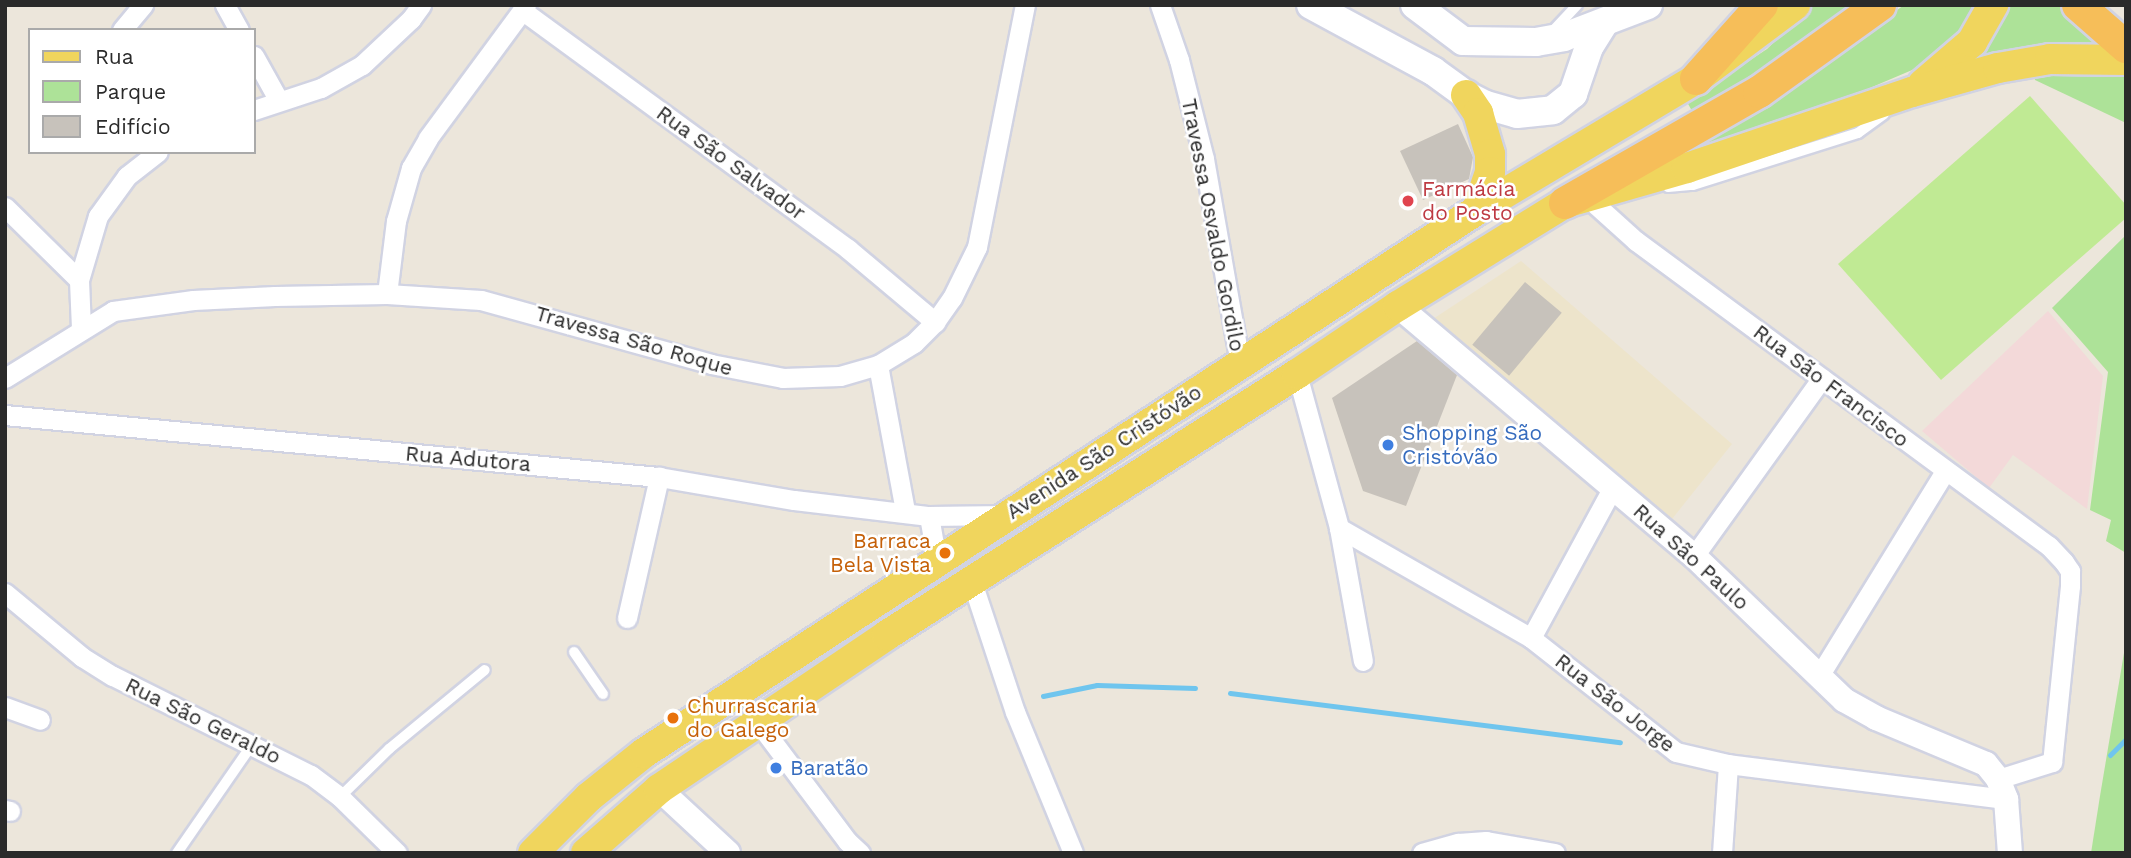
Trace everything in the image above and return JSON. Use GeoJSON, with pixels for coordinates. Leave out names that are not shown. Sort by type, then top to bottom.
{"type":"FeatureCollection","features":[{"type":"Feature","properties":{"kind":"highway"},"geometry":{"type":"LineString","coordinates":[[1696,79],[1762,5]]}},
{"type":"Feature","properties":{"kind":"highway"},"geometry":{"type":"LineString","coordinates":[[1754,38],[1787,5]]}},
{"type":"Feature","properties":{"kind":"highway"},"geometry":{"type":"LineString","coordinates":[[1586,197],[1759,92],[1880,5]]}},
{"type":"Feature","properties":{"kind":"highway"},"geometry":{"type":"LineString","coordinates":[[2078,5],[2126,47]]}},
{"type":"Feature","properties":{"kind":"highway"},"geometry":{"type":"LineString","coordinates":[[2096,5],[2126,23]]}},
{"type":"Feature","properties":{"kind":"main road"},"geometry":{"type":"LineString","coordinates":[[1311,5],[1347,13],[1466,95],[1501,111],[1535,114],[1564,104],[1573,94],[1589,47],[1606,15]]}},
{"type":"Feature","properties":{"kind":"main road"},"geometry":{"type":"LineString","coordinates":[[1415,5],[1451,35],[1463,41],[1541,41],[1606,15],[1647,5]]}},
{"type":"Feature","properties":{"kind":"main road","name":"Avenida São Cristóvão"},"geometry":{"type":"LineString","coordinates":[[533,853],[641,749],[933,565],[1477,210],[1696,79],[1796,5]]}},
{"type":"Feature","properties":{"kind":"main road"},"geometry":{"type":"LineString","coordinates":[[1912,92],[1960,54],[1982,28],[1993,5]]}},
{"type":"Feature","properties":{"kind":"main road"},"geometry":{"type":"LineString","coordinates":[[1541,41],[1563,53],[1574,67],[1579,82]]}},
{"type":"Feature","properties":{"kind":"main road","name":"Avenida São Cristóvão"},"geometry":{"type":"LineString","coordinates":[[586,853],[617,822],[659,789],[971,579],[1297,374],[1398,306],[1586,197],[1687,168],[1912,92],[2026,62],[2092,58],[2126,60]]}},
{"type":"Feature","properties":{"kind":"main road"},"geometry":{"type":"LineString","coordinates":[[1466,95],[1478,113],[1490,154],[1490,172],[1477,210]]}},
{"type":"Feature","properties":{"kind":"street"},"geometry":{"type":"LineString","coordinates":[[123,28],[143,5]]}},
{"type":"Feature","properties":{"kind":"street"},"geometry":{"type":"LineString","coordinates":[[225,5],[238,28]]}},
{"type":"Feature","properties":{"kind":"street"},"geometry":{"type":"LineString","coordinates":[[256,109],[321,88],[362,65],[411,19],[421,5]]}},
{"type":"Feature","properties":{"kind":"street","name":"Travessa São Roque"},"geometry":{"type":"LineString","coordinates":[[5,378],[81,328],[113,311],[152,304],[275,296],[387,294],[452,296],[508,305],[742,372],[813,378],[840,376],[878,365],[914,342],[935,322],[952,298],[977,247],[1025,5]]}},
{"type":"Feature","properties":{"kind":"street","name":"Travessa Osvaldo Gordilo"},"geometry":{"type":"LineString","coordinates":[[1160,5],[1179,60],[1205,159],[1240,364]]}},
{"type":"Feature","properties":{"kind":"street"},"geometry":{"type":"LineString","coordinates":[[387,294],[396,221],[411,168],[428,138],[525,8]]}},
{"type":"Feature","properties":{"kind":"street","name":"Rua São Salvador"},"geometry":{"type":"LineString","coordinates":[[525,8],[848,249],[935,322]]}},
{"type":"Feature","properties":{"kind":"street"},"geometry":{"type":"LineString","coordinates":[[256,60],[279,101]]}},
{"type":"Feature","properties":{"kind":"street"},"geometry":{"type":"LineString","coordinates":[[81,328],[79,280],[90,238],[110,197],[127,176],[155,154]]}},
{"type":"Feature","properties":{"kind":"street","name":"Rua São Francisco"},"geometry":{"type":"LineString","coordinates":[[1586,197],[1636,241],[2058,553],[2070,571],[2071,578],[2052,762],[2002,789]]}},
{"type":"Feature","properties":{"kind":"street"},"geometry":{"type":"LineString","coordinates":[[5,207],[79,280]]}},
{"type":"Feature","properties":{"kind":"street","name":"Rua São Paulo"},"geometry":{"type":"LineString","coordinates":[[1398,306],[1694,556],[1854,707],[1978,759],[2002,789]]}},
{"type":"Feature","properties":{"kind":"street"},"geometry":{"type":"LineString","coordinates":[[878,365],[905,512]]}},
{"type":"Feature","properties":{"kind":"street"},"geometry":{"type":"LineString","coordinates":[[1297,374],[1339,528],[1363,661]]}},
{"type":"Feature","properties":{"kind":"street"},"geometry":{"type":"LineString","coordinates":[[1694,556],[1822,378]]}},
{"type":"Feature","properties":{"kind":"street","name":"Rua Adutora"},"geometry":{"type":"LineString","coordinates":[[5,415],[659,477],[794,500],[929,516],[1008,515]]}},
{"type":"Feature","properties":{"kind":"street"},"geometry":{"type":"LineString","coordinates":[[1819,676],[1945,471]]}},
{"type":"Feature","properties":{"kind":"street"},"geometry":{"type":"LineString","coordinates":[[627,618],[659,477]]}},
{"type":"Feature","properties":{"kind":"street"},"geometry":{"type":"LineString","coordinates":[[1531,638],[1613,487]]}},
{"type":"Feature","properties":{"kind":"street"},"geometry":{"type":"LineString","coordinates":[[929,516],[934,544],[933,565]]}},
{"type":"Feature","properties":{"kind":"street","name":"Rua São Jorge"},"geometry":{"type":"LineString","coordinates":[[1339,528],[1531,638],[1676,752],[1728,764],[2002,789]]}},
{"type":"Feature","properties":{"kind":"street"},"geometry":{"type":"LineString","coordinates":[[971,579],[1015,712],[1073,853]]}},
{"type":"Feature","properties":{"kind":"street","name":"Rua São Geraldo"},"geometry":{"type":"LineString","coordinates":[[5,593],[82,657],[113,676],[311,775],[340,797],[397,853]]}},
{"type":"Feature","properties":{"kind":"street"},"geometry":{"type":"LineString","coordinates":[[5,707],[40,720]]}},
{"type":"Feature","properties":{"kind":"street"},"geometry":{"type":"LineString","coordinates":[[757,721],[847,841],[860,853]]}},
{"type":"Feature","properties":{"kind":"street"},"geometry":{"type":"LineString","coordinates":[[1722,853],[1728,764]]}},
{"type":"Feature","properties":{"kind":"street"},"geometry":{"type":"LineString","coordinates":[[659,789],[727,853]]}},
{"type":"Feature","properties":{"kind":"street"},"geometry":{"type":"LineString","coordinates":[[2002,789],[2010,849]]}},
{"type":"Feature","properties":{"kind":"street"},"geometry":{"type":"LineString","coordinates":[[1422,853],[1458,843],[1486,841],[1555,853]]}},
{"type":"Feature","properties":{"kind":"lane"},"geometry":{"type":"LineString","coordinates":[[1541,41],[1577,5]]}},
{"type":"Feature","properties":{"kind":"lane"},"geometry":{"type":"LineString","coordinates":[[574,652],[603,694]]}},
{"type":"Feature","properties":{"kind":"lane"},"geometry":{"type":"LineString","coordinates":[[340,797],[389,749],[485,670]]}},
{"type":"Feature","properties":{"kind":"lane"},"geometry":{"type":"LineString","coordinates":[[177,853],[251,746]]}},
{"type":"Feature","properties":{"kind":"shaded area"},"geometry":{"type":"Polygon","coordinates":[[[1521,261],[1732,444],[1672,519],[1433,319],[1521,261]]]}},
{"type":"Feature","properties":{"kind":"shaded area"},"geometry":{"type":"Polygon","coordinates":[[[2048,311],[2103,376],[2087,509],[2013,455],[1989,488],[1922,431],[2048,311]]]}},
{"type":"Feature","properties":{"kind":"green space"},"geometry":{"type":"Polygon","coordinates":[[[1813,5],[1852,5],[1758,72],[1692,111],[1687,102],[1767,49],[1813,5]]]}},
{"type":"Feature","properties":{"kind":"green space"},"geometry":{"type":"Polygon","coordinates":[[[1904,5],[1981,5],[1978,16],[1931,62],[1825,107],[1695,150],[1693,147],[1800,82],[1904,5]]]}},
{"type":"Feature","properties":{"kind":"green space"},"geometry":{"type":"Polygon","coordinates":[[[2001,5],[2064,5],[2108,46],[1967,64],[2001,5]]]}},
{"type":"Feature","properties":{"kind":"green space"},"geometry":{"type":"Polygon","coordinates":[[[2064,69],[2126,77],[2126,123],[2035,80],[2034,75],[2064,69]]]}},
{"type":"Feature","properties":{"kind":"green space"},"geometry":{"type":"Polygon","coordinates":[[[2030,96],[2126,205],[2126,218],[1941,380],[1838,264],[2030,96]]]}},
{"type":"Feature","properties":{"kind":"green space"},"geometry":{"type":"Polygon","coordinates":[[[2126,235],[2126,553],[2106,541],[2111,520],[2090,510],[2108,372],[2052,308],[2126,235]]]}},
{"type":"Feature","properties":{"kind":"green space"},"geometry":{"type":"Polygon","coordinates":[[[2126,641],[2126,853],[2091,853],[2100,796],[2126,641]]]}},
{"type":"Feature","properties":{"kind":"building"},"geometry":{"type":"Polygon","coordinates":[[[1458,124],[1473,157],[1469,179],[1423,200],[1400,151],[1458,124]]]}},
{"type":"Feature","properties":{"kind":"building"},"geometry":{"type":"Polygon","coordinates":[[[1525,282],[1562,313],[1509,376],[1472,345],[1525,282]]]}},
{"type":"Feature","properties":{"kind":"building","name":"Shopping São Cristóvão"},"geometry":{"type":"Polygon","coordinates":[[[1417,341],[1457,375],[1406,506],[1363,491],[1332,398],[1417,341]]]}},
{"type":"Feature","properties":{"kind":"waterway"},"geometry":{"type":"LineString","coordinates":[[1043,696],[1097,685],[1195,688]]}},
{"type":"Feature","properties":{"kind":"waterway"},"geometry":{"type":"LineString","coordinates":[[1230,693],[1620,742]]}},
{"type":"Feature","properties":{"kind":"waterway"},"geometry":{"type":"LineString","coordinates":[[2110,755],[2126,739]]}},
{"type":"Feature","properties":{"kind":"place","name":"Farmácia do Posto"},"geometry":{"type":"Point","coordinates":[1408,201]}},
{"type":"Feature","properties":{"kind":"place","name":"Shopping São Cristóvão"},"geometry":{"type":"Point","coordinates":[1388,445]}},
{"type":"Feature","properties":{"kind":"place","name":"Barraca Bela Vista"},"geometry":{"type":"Point","coordinates":[945,553]}},
{"type":"Feature","properties":{"kind":"place","name":"Churrascaria do Galego"},"geometry":{"type":"Point","coordinates":[673,718]}},
{"type":"Feature","properties":{"kind":"place","name":"Baratão"},"geometry":{"type":"Point","coordinates":[776,768]}}]}
